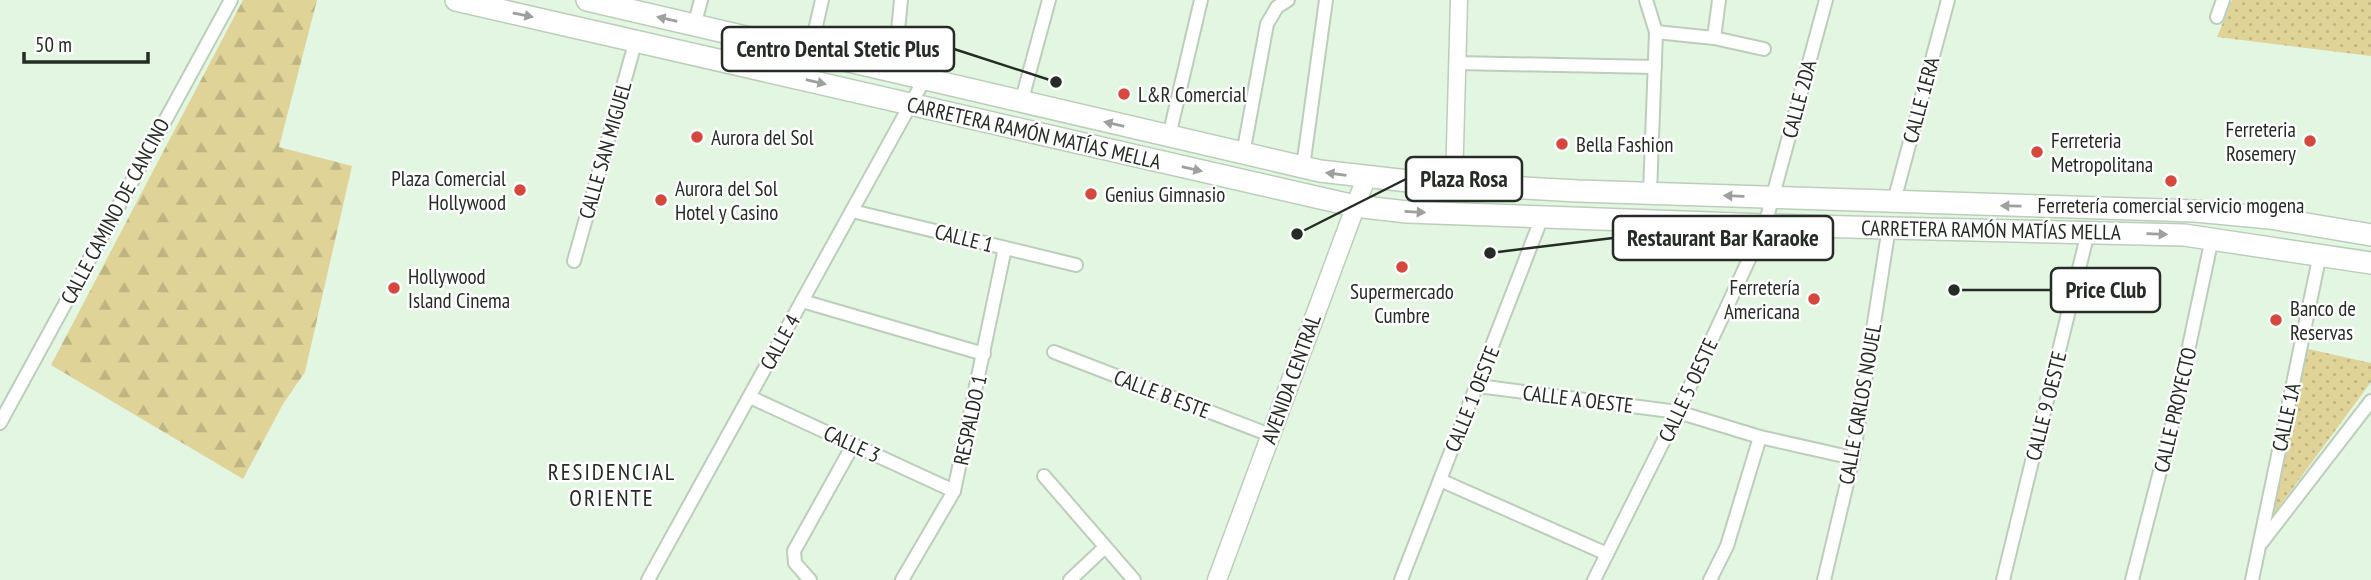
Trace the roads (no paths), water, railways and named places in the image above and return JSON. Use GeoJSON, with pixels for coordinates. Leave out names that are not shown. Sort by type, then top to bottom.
{"type":"FeatureCollection","features":[{"type":"Feature","properties":{"kind":"main road","name":"CARRETERA RAMÓN MATÍAS MELLA"},"geometry":{"type":"LineString","coordinates":[[456,0],[1356,206],[1407,212],[2212,238],[2371,263]]}},
{"type":"Feature","properties":{"kind":"main road","name":"CARRETERA RAMÓN MATÍAS MELLA"},"geometry":{"type":"LineString","coordinates":[[587,0],[1021,103],[1303,167],[1366,178],[1773,198],[2195,211],[2270,218],[2371,235]]}},
{"type":"Feature","properties":{"kind":"main road","name":"AVENIDA CENTRAL"},"geometry":{"type":"LineString","coordinates":[[1217,580],[1366,178]]}},
{"type":"Feature","properties":{"kind":"street","name":"CALLE CAMINO DE CANCINO"},"geometry":{"type":"LineString","coordinates":[[0,423],[231,0]]}},
{"type":"Feature","properties":{"kind":"street"},"geometry":{"type":"LineString","coordinates":[[694,26],[701,0]]}},
{"type":"Feature","properties":{"kind":"street"},"geometry":{"type":"LineString","coordinates":[[810,52],[822,0]]}},
{"type":"Feature","properties":{"kind":"street"},"geometry":{"type":"LineString","coordinates":[[894,71],[901,0]]}},
{"type":"Feature","properties":{"kind":"street"},"geometry":{"type":"LineString","coordinates":[[1021,103],[1049,0]]}},
{"type":"Feature","properties":{"kind":"street"},"geometry":{"type":"LineString","coordinates":[[1169,136],[1201,0]]}},
{"type":"Feature","properties":{"kind":"street"},"geometry":{"type":"LineString","coordinates":[[1243,153],[1268,24],[1277,7],[1288,0]]}},
{"type":"Feature","properties":{"kind":"street"},"geometry":{"type":"LineString","coordinates":[[1303,167],[1326,0]]}},
{"type":"Feature","properties":{"kind":"street"},"geometry":{"type":"LineString","coordinates":[[1454,184],[1459,0]]}},
{"type":"Feature","properties":{"kind":"street"},"geometry":{"type":"LineString","coordinates":[[1646,0],[1656,32],[1650,193]]}},
{"type":"Feature","properties":{"kind":"street"},"geometry":{"type":"LineString","coordinates":[[1714,38],[1719,0]]}},
{"type":"Feature","properties":{"kind":"street","name":"CALLE 2DA"},"geometry":{"type":"LineString","coordinates":[[1773,198],[1826,0]]}},
{"type":"Feature","properties":{"kind":"street","name":"CALLE 1ERA"},"geometry":{"type":"LineString","coordinates":[[1894,201],[1948,0]]}},
{"type":"Feature","properties":{"kind":"street"},"geometry":{"type":"LineString","coordinates":[[2217,17],[2222,0]]}},
{"type":"Feature","properties":{"kind":"street"},"geometry":{"type":"LineString","coordinates":[[1656,32],[1714,38],[1764,49]]}},
{"type":"Feature","properties":{"kind":"street","name":"CALLE SAN MIGUEL"},"geometry":{"type":"LineString","coordinates":[[574,261],[636,40]]}},
{"type":"Feature","properties":{"kind":"street"},"geometry":{"type":"LineString","coordinates":[[1457,63],[1655,66]]}},
{"type":"Feature","properties":{"kind":"street","name":"CALLE 4"},"geometry":{"type":"LineString","coordinates":[[648,580],[924,80]]}},
{"type":"Feature","properties":{"kind":"street","name":"CALLE 5 OESTE"},"geometry":{"type":"LineString","coordinates":[[1594,580],[1678,412],[1765,225],[1773,198]]}},
{"type":"Feature","properties":{"kind":"street","name":"CALLE 1"},"geometry":{"type":"LineString","coordinates":[[852,211],[1076,265]]}},
{"type":"Feature","properties":{"kind":"street","name":"CALLE 1 OESTE"},"geometry":{"type":"LineString","coordinates":[[1401,580],[1542,217]]}},
{"type":"Feature","properties":{"kind":"street","name":"CALLE CARLOS NOUEL"},"geometry":{"type":"LineString","coordinates":[[1824,580],[1853,458],[1889,228]]}},
{"type":"Feature","properties":{"kind":"street","name":"CALLE 9 OESTE"},"geometry":{"type":"LineString","coordinates":[[2003,580],[2088,232]]}},
{"type":"Feature","properties":{"kind":"street","name":"CALLE PROYECTO"},"geometry":{"type":"LineString","coordinates":[[2132,580],[2175,417],[2212,238]]}},
{"type":"Feature","properties":{"kind":"street","name":"RESPALDO 1"},"geometry":{"type":"LineString","coordinates":[[902,580],[954,491],[1005,248]]}},
{"type":"Feature","properties":{"kind":"street","name":"CALLE 1A"},"geometry":{"type":"LineString","coordinates":[[2252,580],[2320,254]]}},
{"type":"Feature","properties":{"kind":"street"},"geometry":{"type":"LineString","coordinates":[[802,301],[984,354]]}},
{"type":"Feature","properties":{"kind":"street","name":"CALLE B ESTE"},"geometry":{"type":"LineString","coordinates":[[1054,352],[1270,435]]}},
{"type":"Feature","properties":{"kind":"street","name":"CALLE A OESTE"},"geometry":{"type":"LineString","coordinates":[[1478,386],[1678,412],[1760,437],[1853,458]]}},
{"type":"Feature","properties":{"kind":"street","name":"CALLE 3"},"geometry":{"type":"LineString","coordinates":[[750,397],[954,491]]}},
{"type":"Feature","properties":{"kind":"street"},"geometry":{"type":"LineString","coordinates":[[2259,546],[2371,401]]}},
{"type":"Feature","properties":{"kind":"street"},"geometry":{"type":"LineString","coordinates":[[1710,580],[1727,546],[1760,437]]}},
{"type":"Feature","properties":{"kind":"street"},"geometry":{"type":"LineString","coordinates":[[810,580],[795,563],[794,551],[853,445]]}},
{"type":"Feature","properties":{"kind":"street"},"geometry":{"type":"LineString","coordinates":[[1044,476],[1134,580]]}},
{"type":"Feature","properties":{"kind":"street"},"geometry":{"type":"LineString","coordinates":[[1440,480],[1607,554]]}},
{"type":"Feature","properties":{"kind":"street"},"geometry":{"type":"LineString","coordinates":[[1070,580],[1104,548]]}},
{"type":"Feature","properties":{"kind":"place","name":"Centro Dental Stetic Plus"},"geometry":{"type":"Point","coordinates":[1056,82]}},
{"type":"Feature","properties":{"kind":"place","name":"L&R Comercial"},"geometry":{"type":"Point","coordinates":[1124,94]}},
{"type":"Feature","properties":{"kind":"place","name":"Aurora del Sol"},"geometry":{"type":"Point","coordinates":[697,137]}},
{"type":"Feature","properties":{"kind":"place","name":"Ferreteria Rosemery"},"geometry":{"type":"Point","coordinates":[2310,141]}},
{"type":"Feature","properties":{"kind":"place","name":"Bella Fashion"},"geometry":{"type":"Point","coordinates":[1562,144]}},
{"type":"Feature","properties":{"kind":"place","name":"Ferreteria Metropolitana"},"geometry":{"type":"Point","coordinates":[2037,152]}},
{"type":"Feature","properties":{"kind":"place","name":"Ferretería comercial servicio mogena"},"geometry":{"type":"Point","coordinates":[2171,181]}},
{"type":"Feature","properties":{"kind":"place","name":"Plaza Comercial Hollywood"},"geometry":{"type":"Point","coordinates":[520,190]}},
{"type":"Feature","properties":{"kind":"place","name":"Genius Gimnasio"},"geometry":{"type":"Point","coordinates":[1091,194]}},
{"type":"Feature","properties":{"kind":"place","name":"Aurora del Sol Hotel y Casino"},"geometry":{"type":"Point","coordinates":[661,200]}},
{"type":"Feature","properties":{"kind":"place","name":"Plaza Rosa"},"geometry":{"type":"Point","coordinates":[1297,234]}},
{"type":"Feature","properties":{"kind":"place","name":"Restaurant Bar Karaoke"},"geometry":{"type":"Point","coordinates":[1490,253]}},
{"type":"Feature","properties":{"kind":"place","name":"Supermercado Cumbre"},"geometry":{"type":"Point","coordinates":[1402,267]}},
{"type":"Feature","properties":{"kind":"place","name":"Hollywood Island Cinema"},"geometry":{"type":"Point","coordinates":[394,288]}},
{"type":"Feature","properties":{"kind":"place","name":"Price Club"},"geometry":{"type":"Point","coordinates":[1954,290]}},
{"type":"Feature","properties":{"kind":"place","name":"Ferretería Americana"},"geometry":{"type":"Point","coordinates":[1814,299]}},
{"type":"Feature","properties":{"kind":"place","name":"Banco de Reservas"},"geometry":{"type":"Point","coordinates":[2276,320]}},
{"type":"Feature","properties":{"kind":"district","name":"RESIDENCIAL ORIENTE"},"geometry":{"type":"Point","coordinates":[612,484]}}]}
